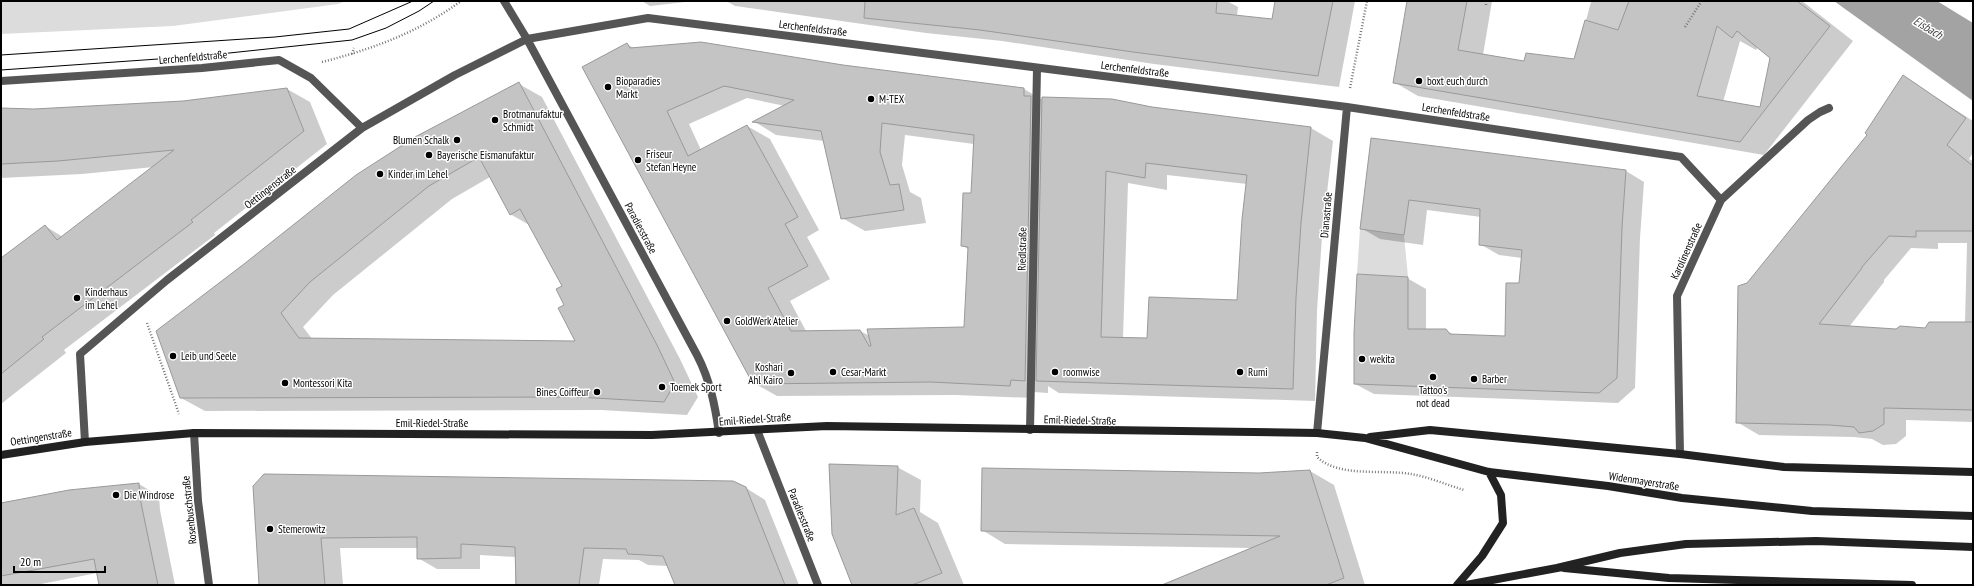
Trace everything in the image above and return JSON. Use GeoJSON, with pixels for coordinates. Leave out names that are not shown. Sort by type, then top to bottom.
{"type":"FeatureCollection","features":[{"type":"Feature","properties":{"kind":"main road","name":"Emil-Riedel-Straße"},"geometry":{"type":"LineString","coordinates":[[190,433],[652,435],[719,433],[827,426],[1317,434]]}},
{"type":"Feature","properties":{"kind":"main road"},"geometry":{"type":"LineString","coordinates":[[1365,438],[1430,430],[1680,454],[1784,467],[1973,472]]}},
{"type":"Feature","properties":{"kind":"main road","name":"Oettingenstraße"},"geometry":{"type":"LineString","coordinates":[[1,455],[85,442],[190,433]]}},
{"type":"Feature","properties":{"kind":"main road","name":"Widenmayerstraße"},"geometry":{"type":"LineString","coordinates":[[1317,434],[1365,438],[1489,472],[1608,486],[1682,498],[1812,511],[1973,516]]}},
{"type":"Feature","properties":{"kind":"main road"},"geometry":{"type":"LineString","coordinates":[[1457,585],[1482,556],[1502,523],[1501,495],[1489,472]]}},
{"type":"Feature","properties":{"kind":"main road"},"geometry":{"type":"LineString","coordinates":[[1466,585],[1557,568],[1620,553],[1686,544],[1816,541],[1973,547]]}},
{"type":"Feature","properties":{"kind":"main road"},"geometry":{"type":"LineString","coordinates":[[1557,568],[1669,578],[1912,585]]}},
{"type":"Feature","properties":{"kind":"street"},"geometry":{"type":"LineString","coordinates":[[504,1],[527,38]]}},
{"type":"Feature","properties":{"kind":"street","name":"Lerchenfeldstraße"},"geometry":{"type":"LineString","coordinates":[[527,38],[648,18],[1347,107],[1681,157],[1721,200]]}},
{"type":"Feature","properties":{"kind":"street","name":"Oettingenstraße"},"geometry":{"type":"LineString","coordinates":[[85,442],[80,354],[140,303],[362,128],[527,38]]}},
{"type":"Feature","properties":{"kind":"street","name":"Paradiesstraße"},"geometry":{"type":"LineString","coordinates":[[527,38],[706,374],[712,392],[719,433]]}},
{"type":"Feature","properties":{"kind":"street","name":"Lerchenfeldstraße"},"geometry":{"type":"LineString","coordinates":[[1,82],[141,73],[279,60],[311,78],[362,128]]}},
{"type":"Feature","properties":{"kind":"street","name":"Riedlstraße"},"geometry":{"type":"LineString","coordinates":[[1030,430],[1037,68]]}},
{"type":"Feature","properties":{"kind":"street","name":"Dianastraße"},"geometry":{"type":"LineString","coordinates":[[1317,434],[1347,107]]}},
{"type":"Feature","properties":{"kind":"street","name":"Karolinenstraße"},"geometry":{"type":"LineString","coordinates":[[1680,454],[1677,296],[1721,200],[1808,120],[1829,108]]}},
{"type":"Feature","properties":{"kind":"street","name":"Paradiesstraße"},"geometry":{"type":"LineString","coordinates":[[757,430],[818,585]]}},
{"type":"Feature","properties":{"kind":"street","name":"Rosenbuschstraße"},"geometry":{"type":"LineString","coordinates":[[190,433],[209,585]]}},
{"type":"Feature","properties":{"kind":"path"},"geometry":{"type":"LineString","coordinates":[[1347,107],[1356,50],[1367,1]]}},
{"type":"Feature","properties":{"kind":"path"},"geometry":{"type":"LineString","coordinates":[[1486,1],[1486,6]]}},
{"type":"Feature","properties":{"kind":"path"},"geometry":{"type":"LineString","coordinates":[[1685,27],[1701,2]]}},
{"type":"Feature","properties":{"kind":"path"},"geometry":{"type":"LineString","coordinates":[[352,54],[354,48]]}},
{"type":"Feature","properties":{"kind":"path"},"geometry":{"type":"LineString","coordinates":[[140,303],[190,433]]}},
{"type":"Feature","properties":{"kind":"path"},"geometry":{"type":"LineString","coordinates":[[1340,469],[1412,474],[1464,490]]}},
{"type":"Feature","properties":{"kind":"shaded area"},"geometry":{"type":"Polygon","coordinates":[[[1,1],[346,1],[338,4],[173,26],[1,34],[1,1]]]}},
{"type":"Feature","properties":{"kind":"shaded area"},"geometry":{"type":"Polygon","coordinates":[[[1360,229],[1404,235],[1408,277],[1357,274],[1360,229]]]}},
{"type":"Feature","properties":{"kind":"water","name":"Eisbach"},"geometry":{"type":"Polygon","coordinates":[[[1834,1],[1937,1],[1973,23],[1973,101],[1834,1]]]}},
{"type":"Feature","properties":{"kind":"building"},"geometry":{"type":"Polygon","coordinates":[[[865,1],[1217,1],[1216,13],[1272,19],[1275,1],[1333,1],[1318,76],[980,30],[864,18],[865,1]]]}},
{"type":"Feature","properties":{"kind":"building"},"geometry":{"type":"Polygon","coordinates":[[[1407,1],[1467,1],[1458,50],[1524,61],[1526,53],[1574,59],[1585,20],[1618,30],[1629,1],[1797,1],[1830,26],[1740,142],[1393,83],[1407,1]],[[1717,26],[1697,96],[1760,107],[1770,58],[1737,31],[1732,38],[1717,26]]]}},
{"type":"Feature","properties":{"kind":"building"},"geometry":{"type":"Polygon","coordinates":[[[701,42],[843,65],[1024,88],[1024,96],[1031,96],[1025,381],[1011,380],[1010,386],[931,382],[753,384],[582,67],[627,43],[630,48],[701,42]],[[724,86],[667,111],[688,156],[747,125],[798,217],[785,224],[808,266],[768,288],[791,331],[860,330],[869,346],[871,346],[867,329],[964,327],[968,247],[961,246],[963,193],[971,193],[974,135],[882,123],[880,152],[890,185],[899,184],[904,210],[841,219],[821,131],[752,122],[794,100],[724,86]]]}},
{"type":"Feature","properties":{"kind":"building"},"geometry":{"type":"Polygon","coordinates":[[[1903,75],[1966,118],[1947,145],[1973,166],[1973,231],[1916,231],[1916,237],[1889,236],[1862,267],[1819,324],[1896,329],[1900,326],[1925,328],[1929,322],[1973,322],[1973,410],[1884,408],[1884,424],[1873,431],[1859,433],[1854,427],[1830,425],[1736,423],[1738,286],[1747,283],[1867,135],[1865,133],[1903,75]]]}},
{"type":"Feature","properties":{"kind":"building"},"geometry":{"type":"Polygon","coordinates":[[[519,82],[657,345],[675,383],[664,402],[577,397],[180,398],[156,331],[244,264],[356,175],[415,137],[519,82]],[[479,157],[429,186],[310,282],[281,313],[299,338],[575,341],[558,308],[564,305],[556,289],[562,286],[520,209],[510,215],[479,157]]]}},
{"type":"Feature","properties":{"kind":"building"},"geometry":{"type":"Polygon","coordinates":[[[287,88],[304,131],[191,220],[193,222],[42,337],[44,339],[1,374],[1,258],[45,225],[57,240],[174,150],[58,161],[1,164],[1,108],[34,109],[183,101],[287,88]]]}},
{"type":"Feature","properties":{"kind":"building"},"geometry":{"type":"Polygon","coordinates":[[[1042,97],[1112,99],[1152,107],[1311,127],[1301,223],[1296,298],[1293,389],[1036,381],[1042,97]],[[1146,163],[1145,178],[1106,171],[1101,337],[1147,338],[1149,297],[1237,300],[1242,219],[1247,175],[1146,163]]]}},
{"type":"Feature","properties":{"kind":"building"},"geometry":{"type":"Polygon","coordinates":[[[1371,138],[1626,170],[1622,227],[1617,378],[1599,393],[1354,384],[1354,333],[1357,274],[1408,277],[1408,329],[1446,329],[1450,334],[1505,336],[1506,283],[1519,283],[1522,250],[1479,245],[1480,209],[1409,200],[1404,235],[1360,229],[1371,138]]]}},
{"type":"Feature","properties":{"kind":"building"},"geometry":{"type":"Polygon","coordinates":[[[829,464],[898,466],[896,515],[914,508],[942,573],[912,585],[852,585],[832,534],[829,464]]]}},
{"type":"Feature","properties":{"kind":"building"},"geometry":{"type":"Polygon","coordinates":[[[982,468],[1259,473],[1310,470],[1344,578],[1326,585],[1162,585],[1280,536],[981,531],[982,468]]]}},
{"type":"Feature","properties":{"kind":"building"},"geometry":{"type":"Polygon","coordinates":[[[264,474],[733,481],[746,487],[785,585],[675,585],[663,556],[628,554],[626,549],[584,548],[579,585],[516,585],[515,547],[461,544],[461,558],[417,559],[417,537],[321,538],[325,585],[259,585],[253,486],[264,474]]]}},
{"type":"Feature","properties":{"kind":"building"},"geometry":{"type":"Polygon","coordinates":[[[139,483],[140,498],[158,585],[99,585],[94,559],[1,576],[1,503],[69,490],[139,483]]]}},
{"type":"Feature","properties":{"kind":"tram line"},"geometry":{"type":"LineString","coordinates":[[1,55],[275,37],[349,29],[413,1]]}},
{"type":"Feature","properties":{"kind":"tram line"},"geometry":{"type":"LineString","coordinates":[[1,70],[201,56],[352,40],[386,28],[419,11],[434,1]]}},
{"type":"Feature","properties":{"kind":"place","name":"boxt euch durch"},"geometry":{"type":"Point","coordinates":[1419,81]}},
{"type":"Feature","properties":{"kind":"place","name":"Bioparadies Markt"},"geometry":{"type":"Point","coordinates":[608,87]}},
{"type":"Feature","properties":{"kind":"place","name":"M-TEX"},"geometry":{"type":"Point","coordinates":[871,99]}},
{"type":"Feature","properties":{"kind":"place","name":"Brotmanufaktur Schmidt"},"geometry":{"type":"Point","coordinates":[495,120]}},
{"type":"Feature","properties":{"kind":"place","name":"Blumen Schalk"},"geometry":{"type":"Point","coordinates":[457,140]}},
{"type":"Feature","properties":{"kind":"place","name":"Bayerische Eismanufaktur"},"geometry":{"type":"Point","coordinates":[429,155]}},
{"type":"Feature","properties":{"kind":"place","name":"Friseur Stefan Heyne"},"geometry":{"type":"Point","coordinates":[638,160]}},
{"type":"Feature","properties":{"kind":"place","name":"Kinder im Lehel"},"geometry":{"type":"Point","coordinates":[380,174]}},
{"type":"Feature","properties":{"kind":"place","name":"Kinderhaus im Lehel"},"geometry":{"type":"Point","coordinates":[77,298]}},
{"type":"Feature","properties":{"kind":"place","name":"GoldWerk Atelier"},"geometry":{"type":"Point","coordinates":[727,321]}},
{"type":"Feature","properties":{"kind":"place","name":"Leib und Seele"},"geometry":{"type":"Point","coordinates":[173,356]}},
{"type":"Feature","properties":{"kind":"place","name":"wekita"},"geometry":{"type":"Point","coordinates":[1362,359]}},
{"type":"Feature","properties":{"kind":"place","name":"Cesar-Markt"},"geometry":{"type":"Point","coordinates":[833,372]}},
{"type":"Feature","properties":{"kind":"place","name":"roomwise"},"geometry":{"type":"Point","coordinates":[1055,372]}},
{"type":"Feature","properties":{"kind":"place","name":"Rumi"},"geometry":{"type":"Point","coordinates":[1240,372]}},
{"type":"Feature","properties":{"kind":"place","name":"Koshari Ahl Kairo"},"geometry":{"type":"Point","coordinates":[791,373]}},
{"type":"Feature","properties":{"kind":"place","name":"Tattoo's not dead"},"geometry":{"type":"Point","coordinates":[1433,377]}},
{"type":"Feature","properties":{"kind":"place","name":"Barber"},"geometry":{"type":"Point","coordinates":[1474,379]}},
{"type":"Feature","properties":{"kind":"place","name":"Montessori Kita"},"geometry":{"type":"Point","coordinates":[285,383]}},
{"type":"Feature","properties":{"kind":"place","name":"Toemek Sport"},"geometry":{"type":"Point","coordinates":[662,387]}},
{"type":"Feature","properties":{"kind":"place","name":"Bines Coiffeur"},"geometry":{"type":"Point","coordinates":[597,392]}},
{"type":"Feature","properties":{"kind":"place","name":"Die Windrose"},"geometry":{"type":"Point","coordinates":[116,495]}},
{"type":"Feature","properties":{"kind":"place","name":"Stemerowitz"},"geometry":{"type":"Point","coordinates":[270,529]}}]}
